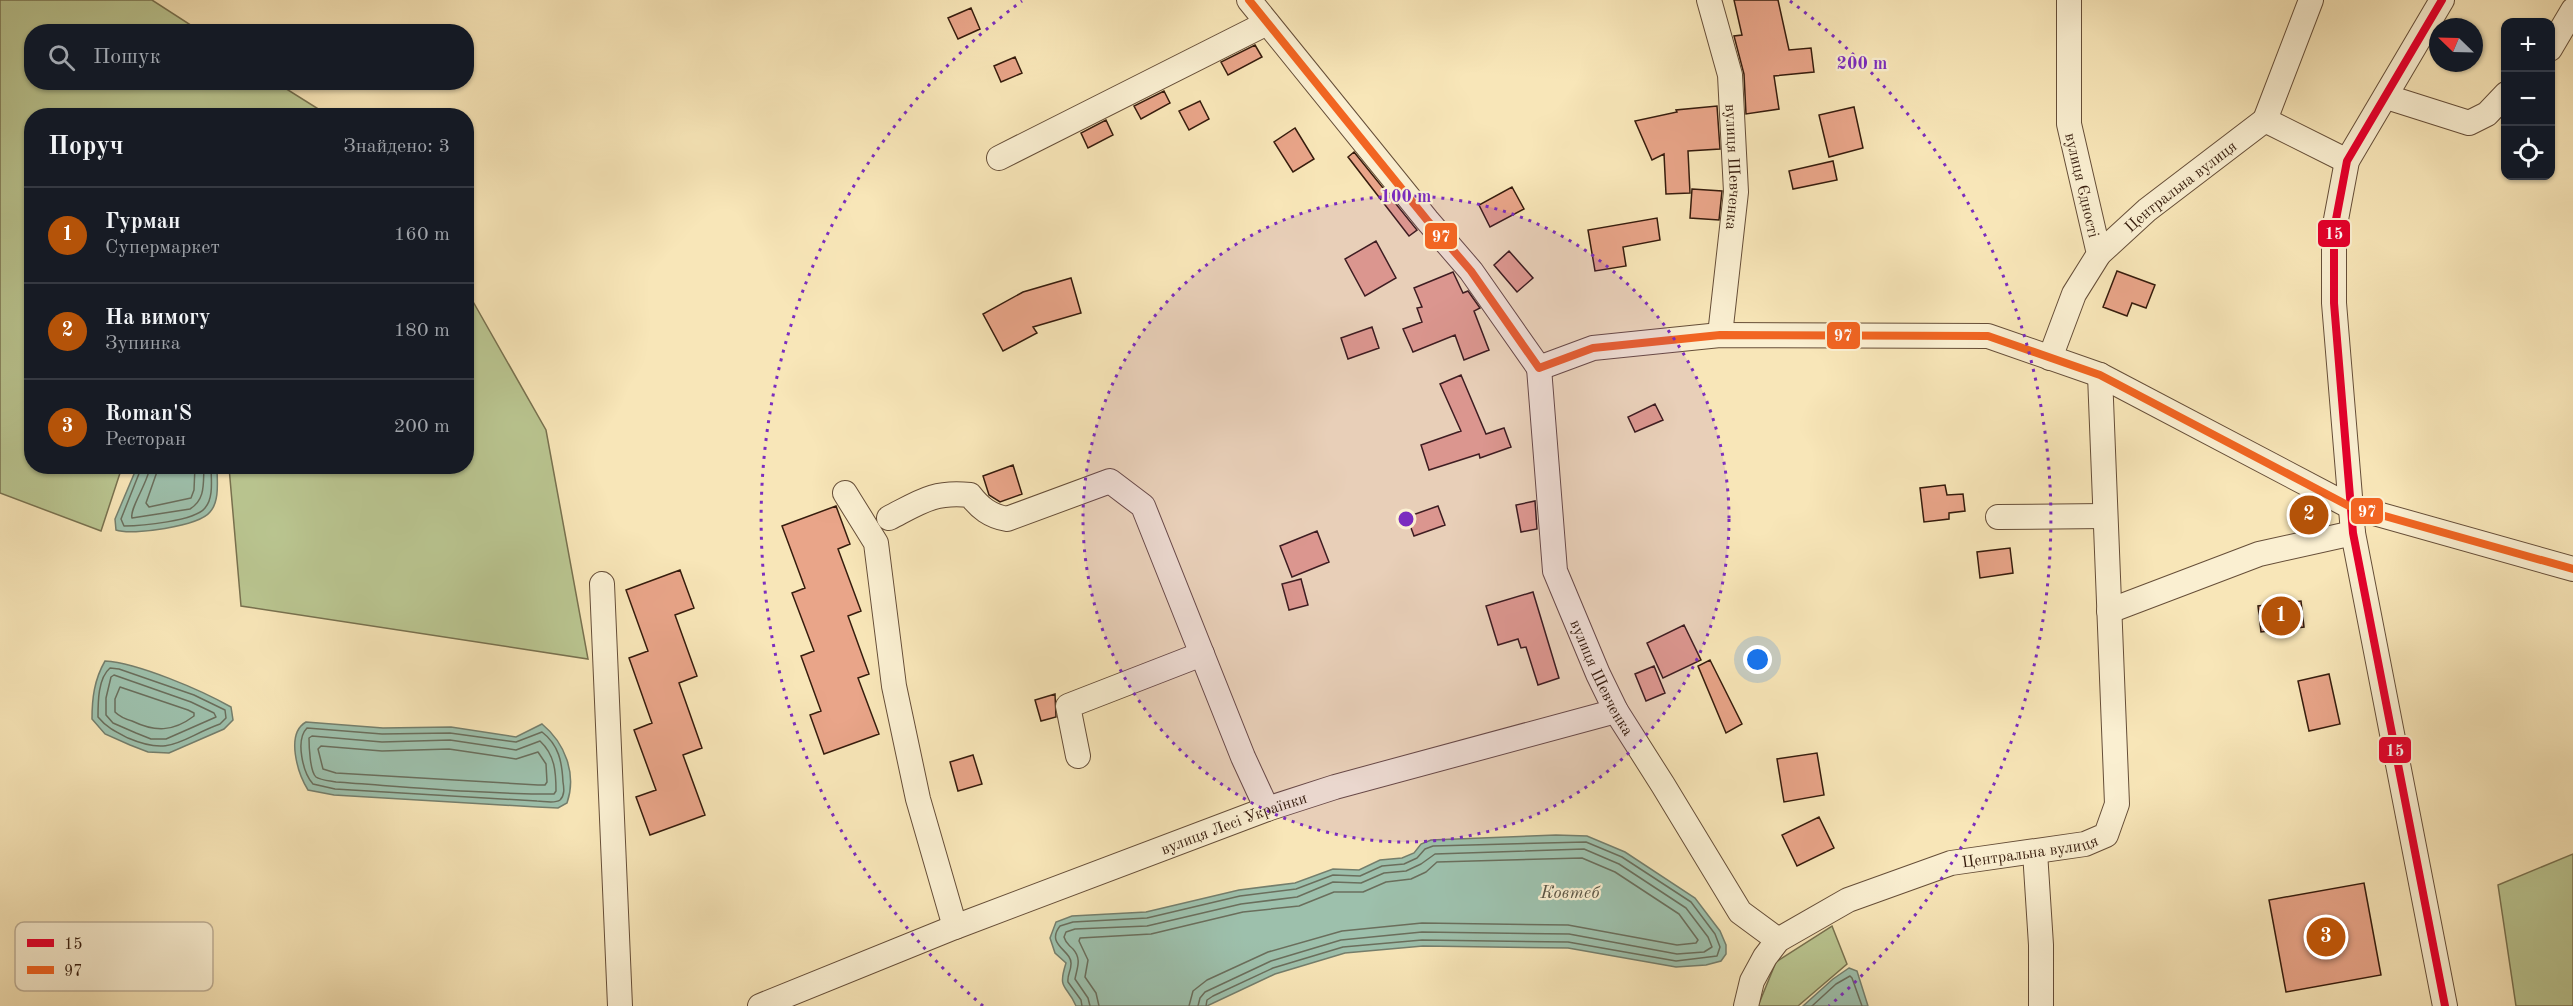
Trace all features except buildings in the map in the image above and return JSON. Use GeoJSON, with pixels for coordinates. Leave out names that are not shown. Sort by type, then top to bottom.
{"type":"FeatureCollection","features":[{"type":"Feature","properties":{"kind":"street"},"geometry":{"type":"LineString","coordinates":[[1249,0],[1471,271],[1539,368],[1593,348],[1720,335],[1988,336],[2100,375],[2349,506],[2573,569]]}},
{"type":"Feature","properties":{"kind":"street","name":"вулиця Шевченка"},"geometry":{"type":"LineString","coordinates":[[1709,0],[1730,75],[1736,192],[1720,335]]}},
{"type":"Feature","properties":{"kind":"street","name":"вулиця Єдності"},"geometry":{"type":"LineString","coordinates":[[2050,358],[2074,294],[2099,254],[2069,124],[2069,0]]}},
{"type":"Feature","properties":{"kind":"street"},"geometry":{"type":"LineString","coordinates":[[2311,0],[2265,120],[2347,161]]}},
{"type":"Feature","properties":{"kind":"street"},"geometry":{"type":"LineString","coordinates":[[2442,0],[2347,161],[2334,230],[2334,303],[2353,533],[2445,1006]]}},
{"type":"Feature","properties":{"kind":"street"},"geometry":{"type":"LineString","coordinates":[[2555,41],[2573,10]]}},
{"type":"Feature","properties":{"kind":"street"},"geometry":{"type":"LineString","coordinates":[[999,158],[1267,23]]}},
{"type":"Feature","properties":{"kind":"street"},"geometry":{"type":"LineString","coordinates":[[2386,97],[2469,123],[2487,114],[2501,98]]}},
{"type":"Feature","properties":{"kind":"street","name":"Центральна вулиця"},"geometry":{"type":"LineString","coordinates":[[2099,254],[2147,210],[2265,120]]}},
{"type":"Feature","properties":{"kind":"street","name":"вулиця Шевченка"},"geometry":{"type":"LineString","coordinates":[[1539,368],[1555,571],[1616,711],[1740,912],[1778,940]]}},
{"type":"Feature","properties":{"kind":"street","name":"Центральна вулиця"},"geometry":{"type":"LineString","coordinates":[[1778,940],[1848,900],[1951,862],[2085,844],[2106,836],[2117,804],[2100,375]]}},
{"type":"Feature","properties":{"kind":"street"},"geometry":{"type":"LineString","coordinates":[[888,518],[931,496],[948,492],[970,495],[979,507],[995,517],[1007,519],[1110,480],[1143,506],[1243,757],[1267,809]]}},
{"type":"Feature","properties":{"kind":"street"},"geometry":{"type":"LineString","coordinates":[[845,493],[876,543],[894,686],[918,799],[955,927]]}},
{"type":"Feature","properties":{"kind":"street"},"geometry":{"type":"LineString","coordinates":[[1998,517],[2106,516]]}},
{"type":"Feature","properties":{"kind":"street"},"geometry":{"type":"LineString","coordinates":[[2109,611],[2259,554],[2353,533]]}},
{"type":"Feature","properties":{"kind":"street"},"geometry":{"type":"LineString","coordinates":[[602,584],[620,1006]]}},
{"type":"Feature","properties":{"kind":"street"},"geometry":{"type":"LineString","coordinates":[[1078,756],[1068,706],[1202,654]]}},
{"type":"Feature","properties":{"kind":"street","name":"вулиця Лесі Українки"},"geometry":{"type":"LineString","coordinates":[[760,1006],[955,927],[1267,809],[1335,787],[1616,711]]}},
{"type":"Feature","properties":{"kind":"street"},"geometry":{"type":"LineString","coordinates":[[2035,852],[2042,1006]]}},
{"type":"Feature","properties":{"kind":"street"},"geometry":{"type":"LineString","coordinates":[[1746,1006],[1752,981],[1765,957],[1778,940]]}},
{"type":"Feature","properties":{"kind":"green space"},"geometry":{"type":"Polygon","coordinates":[[[0,0],[152,0],[189,24],[24,24],[24,90],[288,90],[317,108],[24,108],[24,474],[120,474],[101,531],[0,493],[0,0]]]}},
{"type":"Feature","properties":{"kind":"green space"},"geometry":{"type":"Polygon","coordinates":[[[474,303],[546,430],[588,659],[241,606],[230,474],[474,474],[474,303]]]}},
{"type":"Feature","properties":{"kind":"green space"},"geometry":{"type":"Polygon","coordinates":[[[2573,854],[2573,1006],[2516,1006],[2498,885],[2573,854]]]}},
{"type":"Feature","properties":{"kind":"green space"},"geometry":{"type":"Polygon","coordinates":[[[1832,926],[1847,964],[1798,1006],[1758,1006],[1776,962],[1832,926]]]}},
{"type":"Feature","properties":{"kind":"water"},"geometry":{"type":"Polygon","coordinates":[[[134,474],[217,474],[217,490],[213,507],[210,512],[193,522],[150,531],[124,532],[116,530],[115,519],[134,474]]]}},
{"type":"Feature","properties":{"kind":"water"},"geometry":{"type":"Polygon","coordinates":[[[105,661],[151,672],[203,693],[231,707],[233,720],[224,729],[169,753],[148,752],[105,734],[92,719],[92,704],[98,675],[105,661]]]}},
{"type":"Feature","properties":{"kind":"water"},"geometry":{"type":"Polygon","coordinates":[[[306,722],[383,728],[451,727],[516,737],[542,724],[557,740],[567,760],[571,781],[567,803],[558,808],[537,807],[334,795],[308,790],[297,765],[295,754],[296,735],[306,722]]]}},
{"type":"Feature","properties":{"kind":"water","name":"Ковтеб"},"geometry":{"type":"Polygon","coordinates":[[[1587,836],[1625,852],[1695,898],[1720,931],[1726,945],[1726,954],[1721,961],[1706,965],[1676,967],[1568,948],[1423,946],[1345,953],[1275,974],[1207,1006],[1076,1006],[1063,983],[1066,963],[1055,953],[1050,938],[1056,922],[1072,916],[1146,912],[1239,890],[1295,883],[1333,869],[1359,870],[1380,860],[1402,858],[1414,853],[1421,844],[1431,840],[1587,836]]]}},
{"type":"Feature","properties":{"kind":"water"},"geometry":{"type":"Polygon","coordinates":[[[1849,968],[1857,971],[1868,1006],[1803,1006],[1833,979],[1849,968]]]}},
{"type":"Feature","properties":{"kind":"transit line","name":"97"},"geometry":{"type":"LineString","coordinates":[[1249,0],[1471,271],[1539,368],[1593,348],[1720,335],[1988,336],[2100,375],[2349,506],[2573,569]]}},
{"type":"Feature","properties":{"kind":"transit line","name":"15"},"geometry":{"type":"LineString","coordinates":[[2442,0],[2347,161],[2334,230],[2334,303],[2353,533],[2445,1006]]}},
{"type":"Feature","properties":{"kind":"place","name":"На вимогу"},"geometry":{"type":"Point","coordinates":[2309,515]}},
{"type":"Feature","properties":{"kind":"place","name":"Гурман"},"geometry":{"type":"Point","coordinates":[2281,616]}},
{"type":"Feature","properties":{"kind":"place","name":"Roman'S"},"geometry":{"type":"Point","coordinates":[2326,937]}}]}
